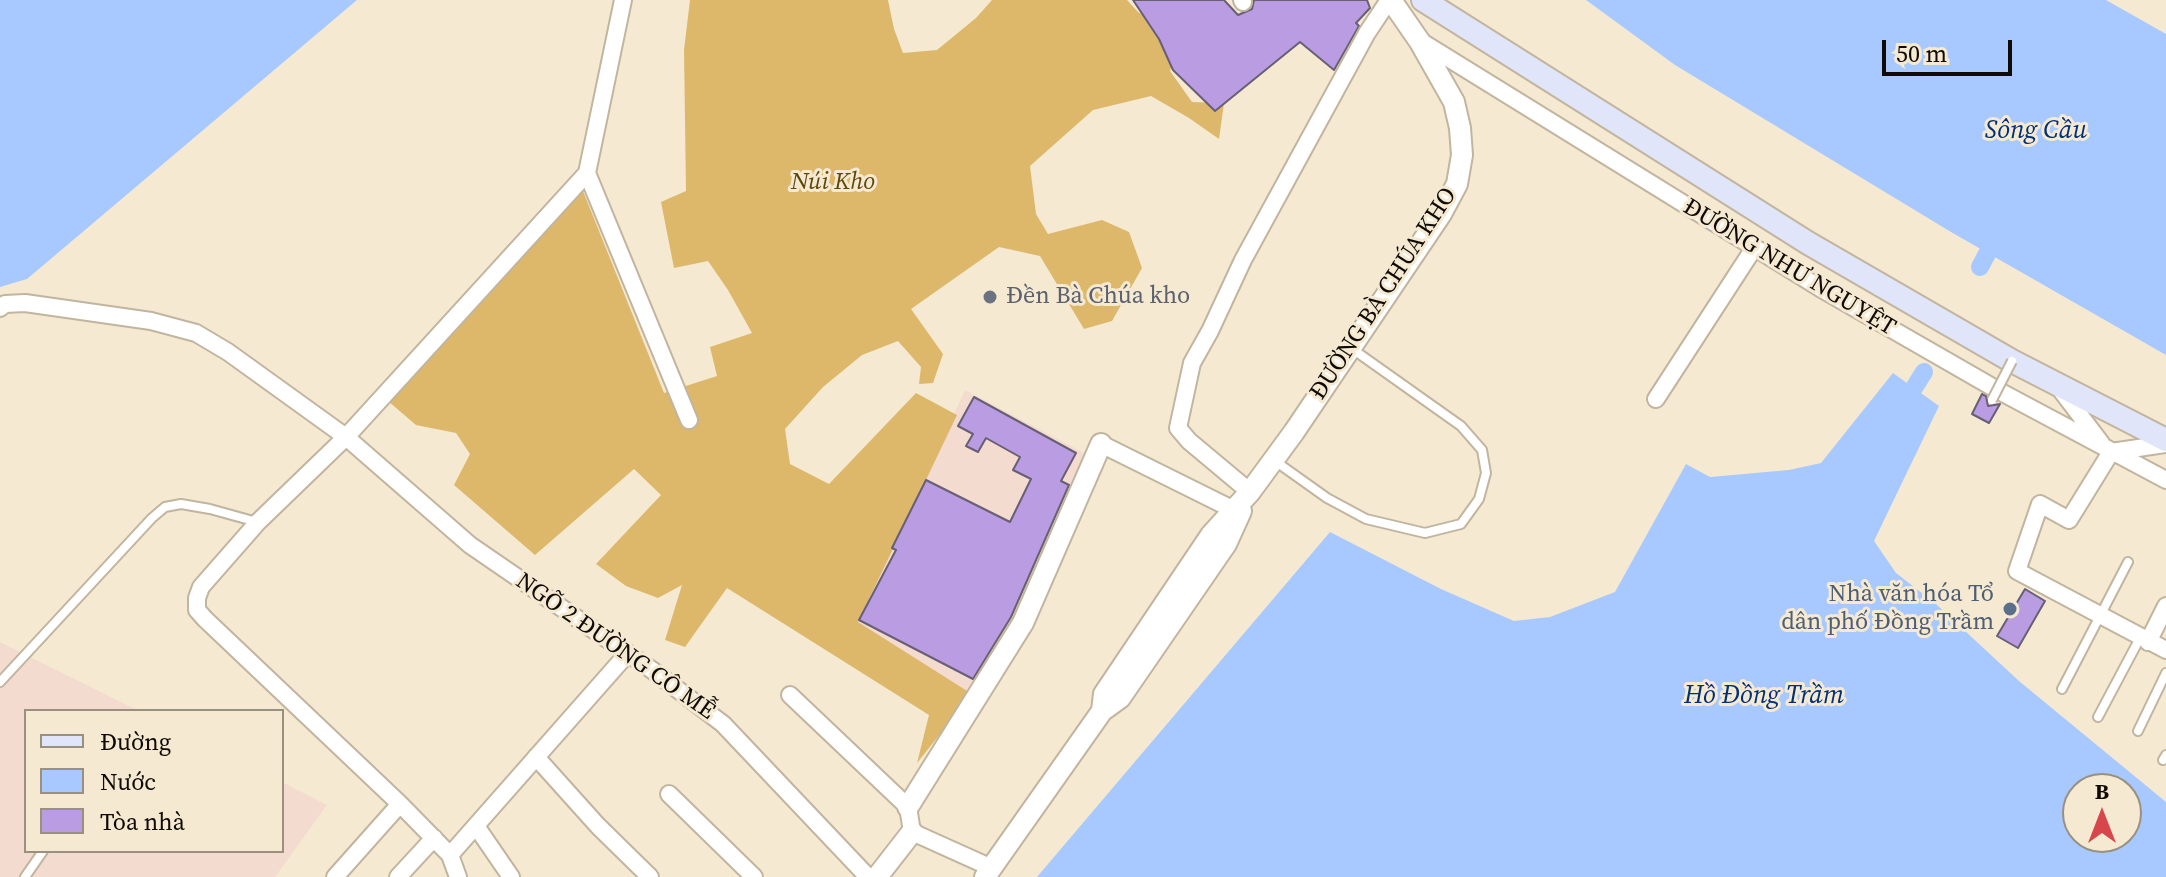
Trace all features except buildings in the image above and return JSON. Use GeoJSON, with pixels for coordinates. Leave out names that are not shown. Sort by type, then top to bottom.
{"type":"FeatureCollection","features":[{"type":"Feature","properties":{"kind":"main road","name":"ĐƯỜNG NHƯ NGUYỆT"},"geometry":{"type":"LineString","coordinates":[[1423,0],[1808,243],[2012,361],[2166,442]]}},
{"type":"Feature","properties":{"kind":"street"},"geometry":{"type":"LineString","coordinates":[[458,877],[450,855],[434,838],[197,610],[201,587],[258,522],[346,437],[587,173],[623,0]]}},
{"type":"Feature","properties":{"kind":"street"},"geometry":{"type":"LineString","coordinates":[[1250,492],[1189,441],[1178,428],[1192,363],[1243,260],[1367,33],[1390,0]]}},
{"type":"Feature","properties":{"kind":"street","name":"ĐƯỜNG BÀ CHÚA KHO"},"geometry":{"type":"LineString","coordinates":[[1102,711],[1104,694],[1211,535],[1250,492],[1273,460],[1441,214],[1457,184],[1462,155],[1454,102],[1420,42],[1390,0]]}},
{"type":"Feature","properties":{"kind":"street","name":"ĐƯỜNG NHƯ NGUYỆT"},"geometry":{"type":"LineString","coordinates":[[1420,42],[1754,248],[1910,340],[2166,480]]}},
{"type":"Feature","properties":{"kind":"street"},"geometry":{"type":"LineString","coordinates":[[587,173],[689,420]]}},
{"type":"Feature","properties":{"kind":"street"},"geometry":{"type":"LineString","coordinates":[[1656,399],[1754,248]]}},
{"type":"Feature","properties":{"kind":"street","name":"NGÕ 2 ĐƯỜNG CÔ MỄ"},"geometry":{"type":"LineString","coordinates":[[0,308],[5,304],[25,303],[151,321],[196,333],[228,352],[346,437],[470,545],[628,653],[723,724],[868,877]]}},
{"type":"Feature","properties":{"kind":"street"},"geometry":{"type":"LineString","coordinates":[[2057,384],[2093,435],[2111,452]]}},
{"type":"Feature","properties":{"kind":"street"},"geometry":{"type":"LineString","coordinates":[[2166,442],[2111,452],[2069,520],[2040,504],[2017,571],[2166,650]]}},
{"type":"Feature","properties":{"kind":"street"},"geometry":{"type":"LineString","coordinates":[[908,807],[1023,623],[1101,444],[1234,510]]}},
{"type":"Feature","properties":{"kind":"street","name":"ĐƯỜNG BÀ CHÚA KHO"},"geometry":{"type":"LineString","coordinates":[[989,872],[1102,711],[1120,698],[1226,544],[1250,492]]}},
{"type":"Feature","properties":{"kind":"street"},"geometry":{"type":"LineString","coordinates":[[2144,640],[2166,606]]}},
{"type":"Feature","properties":{"kind":"street"},"geometry":{"type":"LineString","coordinates":[[450,855],[628,653]]}},
{"type":"Feature","properties":{"kind":"street"},"geometry":{"type":"LineString","coordinates":[[790,695],[908,807],[912,832],[877,877]]}},
{"type":"Feature","properties":{"kind":"street"},"geometry":{"type":"LineString","coordinates":[[536,757],[598,826],[650,877]]}},
{"type":"Feature","properties":{"kind":"street"},"geometry":{"type":"LineString","coordinates":[[669,794],[754,877]]}},
{"type":"Feature","properties":{"kind":"street"},"geometry":{"type":"LineString","coordinates":[[335,877],[400,804]]}},
{"type":"Feature","properties":{"kind":"street"},"geometry":{"type":"LineString","coordinates":[[476,826],[511,877]]}},
{"type":"Feature","properties":{"kind":"street"},"geometry":{"type":"LineString","coordinates":[[912,832],[989,872]]}},
{"type":"Feature","properties":{"kind":"street"},"geometry":{"type":"LineString","coordinates":[[398,877],[434,838]]}},
{"type":"Feature","properties":{"kind":"lane"},"geometry":{"type":"LineString","coordinates":[[1273,460],[1327,498],[1366,519],[1425,533],[1461,524],[1479,499],[1486,473],[1482,450],[1461,426],[1350,348]]}},
{"type":"Feature","properties":{"kind":"lane"},"geometry":{"type":"LineString","coordinates":[[1992,400],[2012,361]]}},
{"type":"Feature","properties":{"kind":"lane"},"geometry":{"type":"LineString","coordinates":[[0,682],[165,507],[181,504],[258,522]]}},
{"type":"Feature","properties":{"kind":"lane"},"geometry":{"type":"LineString","coordinates":[[2062,689],[2128,562]]}},
{"type":"Feature","properties":{"kind":"lane"},"geometry":{"type":"LineString","coordinates":[[2098,717],[2144,640]]}},
{"type":"Feature","properties":{"kind":"lane"},"geometry":{"type":"LineString","coordinates":[[2138,731],[2166,673]]}},
{"type":"Feature","properties":{"kind":"lane"},"geometry":{"type":"LineString","coordinates":[[25,877],[42,853]]}},
{"type":"Feature","properties":{"kind":"shaded area"},"geometry":{"type":"Polygon","coordinates":[[[965,390],[1086,454],[1026,610],[972,694],[858,623],[965,390]]]}},
{"type":"Feature","properties":{"kind":"shaded area"},"geometry":{"type":"Polygon","coordinates":[[[0,642],[135,709],[24,709],[24,853],[284,853],[284,783],[327,805],[275,877],[0,877],[0,642]]]}},
{"type":"Feature","properties":{"kind":"green space","name":"Núi Kho"},"geometry":{"type":"Polygon","coordinates":[[[690,0],[888,0],[903,53],[937,50],[976,18],[992,0],[1127,0],[1138,12],[1164,27],[1178,48],[1170,71],[1192,102],[1224,103],[1219,139],[1151,96],[1093,110],[1030,166],[1036,214],[1048,234],[1102,220],[1129,232],[1142,268],[1112,321],[1084,329],[1040,256],[999,247],[911,309],[943,354],[933,383],[919,384],[921,367],[898,341],[862,355],[823,387],[785,429],[790,464],[829,484],[916,393],[957,415],[858,622],[972,694],[917,763],[929,715],[727,588],[685,647],[665,640],[682,585],[658,598],[626,586],[596,564],[661,495],[634,469],[535,555],[454,485],[470,454],[456,433],[416,425],[381,395],[583,191],[664,393],[717,376],[710,347],[752,333],[708,261],[674,268],[661,202],[686,191],[684,50],[690,0]]]}},
{"type":"Feature","properties":{"kind":"water"},"geometry":{"type":"Polygon","coordinates":[[[0,0],[357,0],[27,279],[0,287],[0,0]]]}},
{"type":"Feature","properties":{"kind":"water","name":"Sông Cầu"},"geometry":{"type":"Polygon","coordinates":[[[1586,0],[2106,0],[2166,34],[2166,355],[1951,232],[1675,65],[1586,0]]]}},
{"type":"Feature","properties":{"kind":"water","name":"Hồ Đồng Trầm"},"geometry":{"type":"Polygon","coordinates":[[[1893,373],[1939,406],[1874,541],[1896,573],[1936,604],[2019,681],[2131,773],[2062,773],[2062,853],[2142,853],[2142,782],[2166,802],[2166,877],[1037,877],[1330,532],[1441,589],[1514,621],[1550,617],[1615,592],[1686,464],[1710,477],[1789,470],[1821,463],[1893,373]]]}},
{"type":"Feature","properties":{"kind":"waterway"},"geometry":{"type":"LineString","coordinates":[[1980,267],[1998,233]]}},
{"type":"Feature","properties":{"kind":"waterway"},"geometry":{"type":"LineString","coordinates":[[1914,388],[1924,372]]}},
{"type":"Feature","properties":{"kind":"place","name":"Đền Bà Chúa kho"},"geometry":{"type":"Point","coordinates":[990,297]}},
{"type":"Feature","properties":{"kind":"place","name":"Nhà văn hóa Tổ dân phố Đồng Trầm"},"geometry":{"type":"Point","coordinates":[2010,609]}}]}
